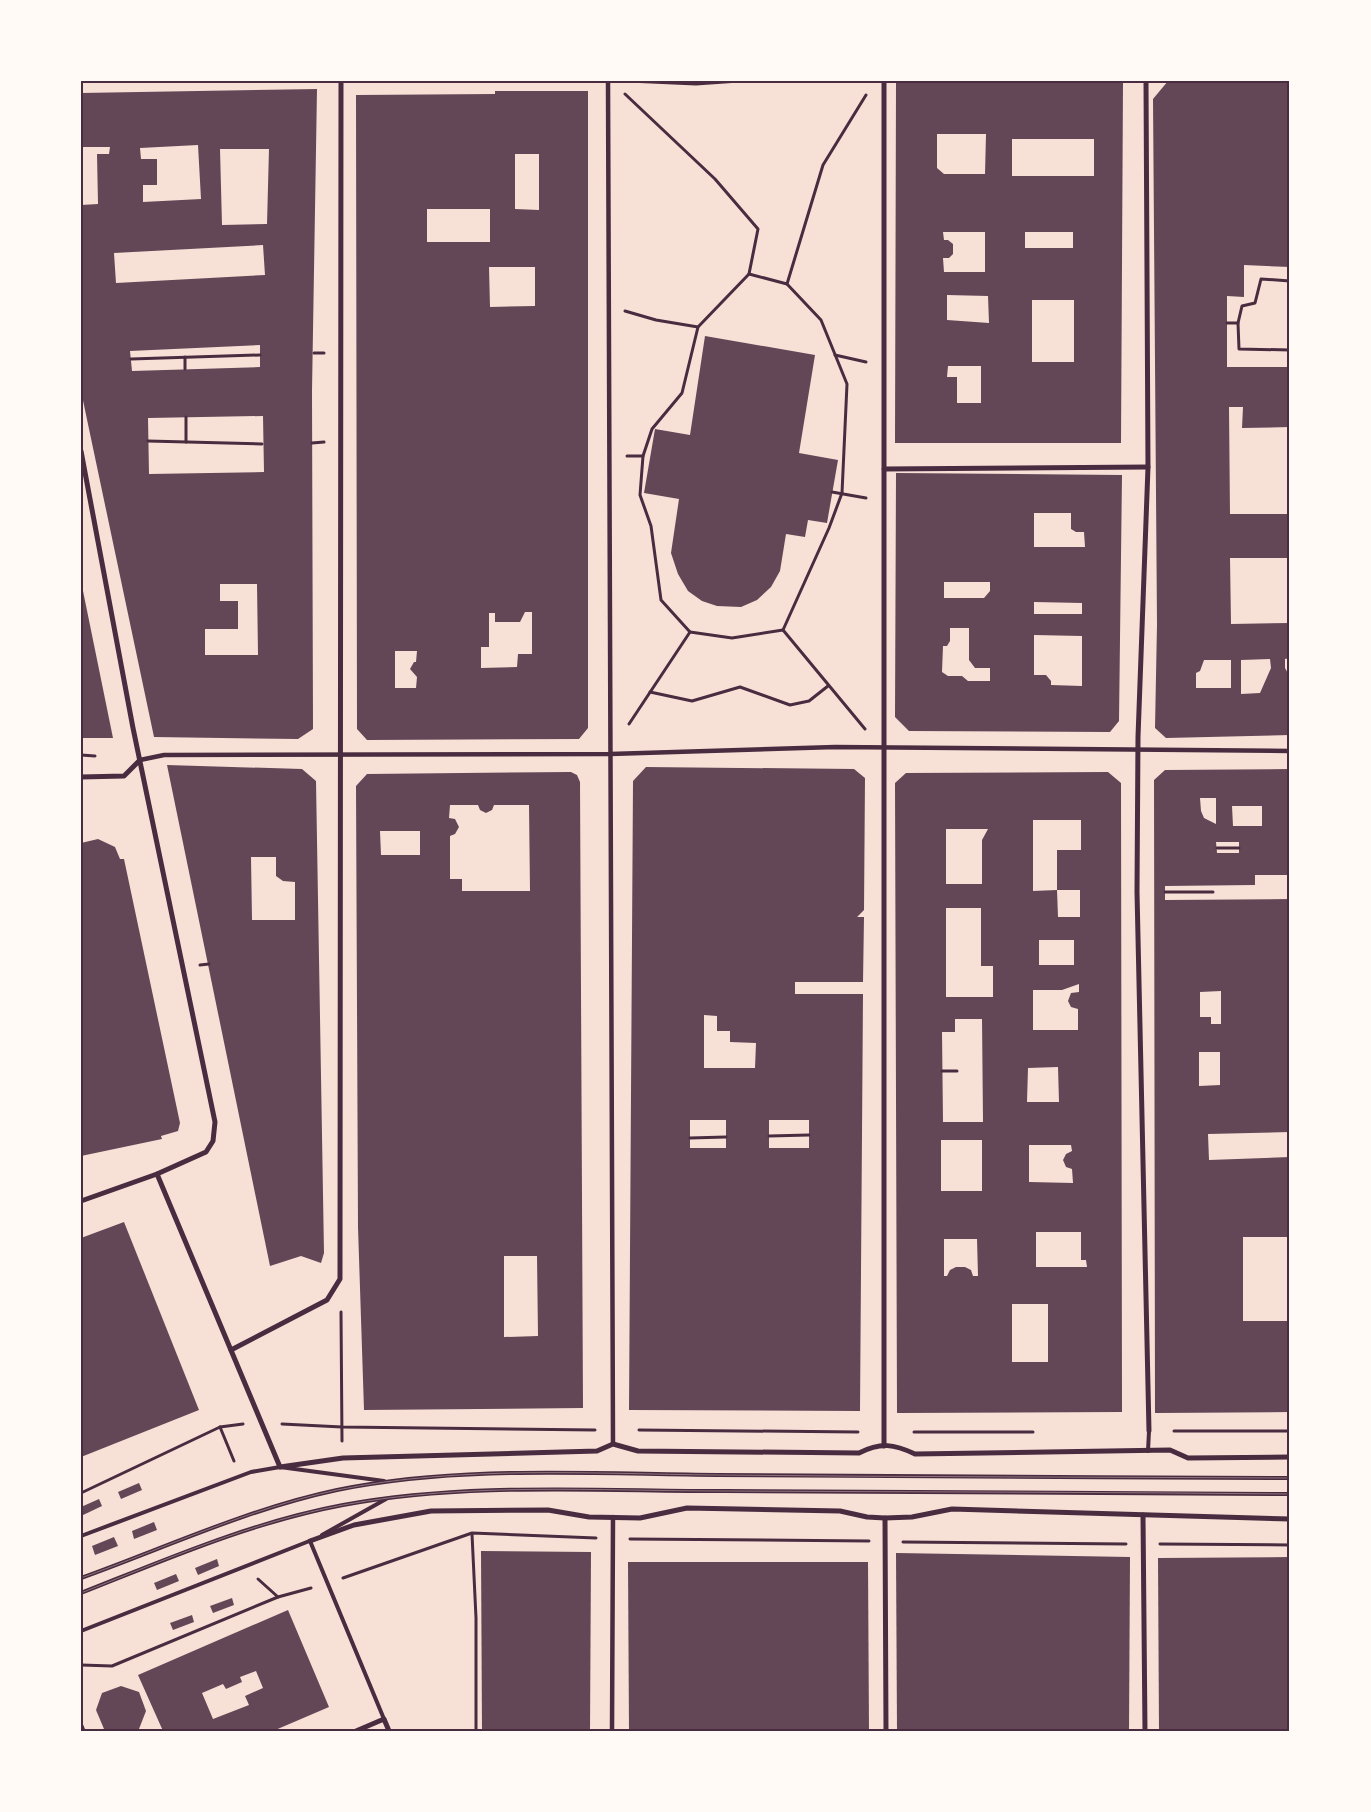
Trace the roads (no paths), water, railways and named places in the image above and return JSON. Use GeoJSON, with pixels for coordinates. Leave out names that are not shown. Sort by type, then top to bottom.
{"type":"FeatureCollection","features":[{"type":"Feature","properties":{"kind":"street"},"geometry":{"type":"LineString","coordinates":[[231,1350],[327,1300],[340,1279],[342,948],[339,755],[341,81]]}},
{"type":"Feature","properties":{"kind":"street"},"geometry":{"type":"LineString","coordinates":[[608,81],[613,1444]]}},
{"type":"Feature","properties":{"kind":"street"},"geometry":{"type":"LineString","coordinates":[[884,81],[884,1446]]}},
{"type":"Feature","properties":{"kind":"street"},"geometry":{"type":"LineString","coordinates":[[1146,81],[1148,467],[1138,751],[1137,892],[1148,1431]]}},
{"type":"Feature","properties":{"kind":"street"},"geometry":{"type":"LineString","coordinates":[[81,452],[140,760],[214,1122],[213,1141],[206,1152],[157,1174],[81,1201]]}},
{"type":"Feature","properties":{"kind":"street"},"geometry":{"type":"LineString","coordinates":[[884,469],[1148,467]]}},
{"type":"Feature","properties":{"kind":"street"},"geometry":{"type":"LineString","coordinates":[[81,777],[124,776],[140,760],[164,755],[610,754],[835,747],[1138,751],[1290,750]]}},
{"type":"Feature","properties":{"kind":"street"},"geometry":{"type":"LineString","coordinates":[[157,1174],[280,1467],[343,1458],[597,1450],[613,1444],[648,1452],[860,1453],[871,1447],[897,1445],[915,1454],[1170,1450],[1188,1458],[1290,1458]]}},
{"type":"Feature","properties":{"kind":"street"},"geometry":{"type":"LineString","coordinates":[[310,1541],[354,1525],[432,1511],[471,1510],[548,1510],[589,1517],[640,1518],[686,1508],[840,1511],[867,1517],[885,1518],[912,1517],[952,1509],[1290,1519]]}},
{"type":"Feature","properties":{"kind":"street"},"geometry":{"type":"LineString","coordinates":[[1143,1515],[1145,1731]]}},
{"type":"Feature","properties":{"kind":"street"},"geometry":{"type":"LineString","coordinates":[[612,1731],[613,1517]]}},
{"type":"Feature","properties":{"kind":"street"},"geometry":{"type":"LineString","coordinates":[[885,1518],[886,1731]]}},
{"type":"Feature","properties":{"kind":"street"},"geometry":{"type":"LineString","coordinates":[[356,1731],[384,1719],[389,1731]]}},
{"type":"Feature","properties":{"kind":"street"},"geometry":{"type":"LineString","coordinates":[[81,1726],[83,1731]]}},
{"type":"Feature","properties":{"kind":"lane"},"geometry":{"type":"LineString","coordinates":[[1148,1431],[1148,1451]]}},
{"type":"Feature","properties":{"kind":"lane"},"geometry":{"type":"LineString","coordinates":[[81,1536],[240,1474],[280,1467],[389,1482]]}},
{"type":"Feature","properties":{"kind":"lane"},"geometry":{"type":"LineString","coordinates":[[81,1578],[238,1517],[294,1500],[389,1482],[450,1476],[511,1474],[1290,1478]]}},
{"type":"Feature","properties":{"kind":"lane"},"geometry":{"type":"LineString","coordinates":[[81,1593],[225,1536],[299,1515],[389,1498],[496,1490],[1290,1494]]}},
{"type":"Feature","properties":{"kind":"lane"},"geometry":{"type":"LineString","coordinates":[[81,1631],[310,1541],[389,1498]]}},
{"type":"Feature","properties":{"kind":"lane"},"geometry":{"type":"LineString","coordinates":[[310,1541],[384,1719]]}},
{"type":"Feature","properties":{"kind":"tram line"},"geometry":{"type":"LineString","coordinates":[[81,1578],[272,1507],[337,1490],[431,1477],[479,1474],[574,1473],[1290,1478]]}},
{"type":"Feature","properties":{"kind":"tram line"},"geometry":{"type":"LineString","coordinates":[[81,1593],[210,1543],[276,1521],[343,1505],[437,1493],[485,1490],[581,1489],[1290,1494]]}}]}
